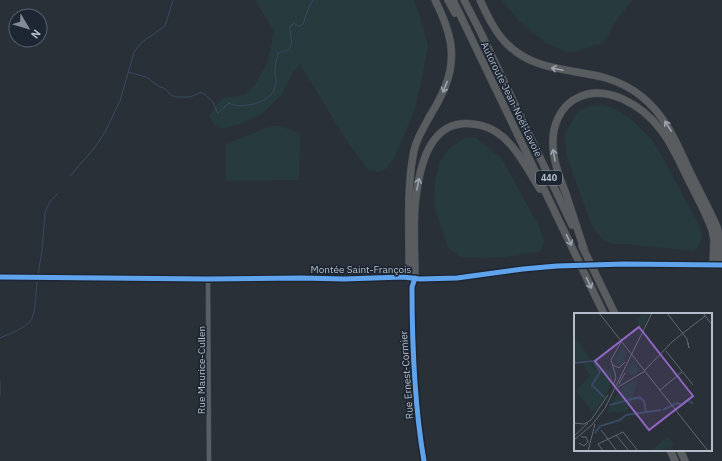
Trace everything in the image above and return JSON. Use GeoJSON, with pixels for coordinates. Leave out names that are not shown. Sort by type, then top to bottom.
{"type":"FeatureCollection","features":[{"type":"Feature","properties":{"kind":"highway"},"geometry":{"type":"LineString","coordinates":[[412,278],[410,195],[412,156],[419,138],[444,89],[450,72],[452,60],[452,48],[449,34],[445,20],[435,0]]}},
{"type":"Feature","properties":{"kind":"highway"},"geometry":{"type":"LineString","coordinates":[[448,0],[494,85]]}},
{"type":"Feature","properties":{"kind":"highway","name":"Autoroute Jean-Noël-Lavoie"},"geometry":{"type":"LineString","coordinates":[[453,0],[604,313]]}},
{"type":"Feature","properties":{"kind":"highway","name":"Autoroute Jean-Noël-Lavoie"},"geometry":{"type":"LineString","coordinates":[[464,0],[481,32],[615,313]]}},
{"type":"Feature","properties":{"kind":"highway"},"geometry":{"type":"LineString","coordinates":[[468,0],[481,32]]}},
{"type":"Feature","properties":{"kind":"highway"},"geometry":{"type":"LineString","coordinates":[[480,0],[501,38],[512,49],[523,56],[534,62],[549,67],[612,81],[636,93],[656,110],[673,135],[718,227],[720,238],[718,265]]}},
{"type":"Feature","properties":{"kind":"highway"},"geometry":{"type":"LineString","coordinates":[[584,249],[556,163],[553,138],[557,121],[562,111],[570,103],[583,96],[602,94],[616,97],[634,105],[651,118],[666,137],[712,230],[718,265]]}},
{"type":"Feature","properties":{"kind":"highway"},"geometry":{"type":"LineString","coordinates":[[412,278],[415,204],[418,179],[429,148],[440,133],[450,127],[462,124],[478,124],[489,128],[502,136],[518,154],[561,224]]}},
{"type":"Feature","properties":{"kind":"highway"},"geometry":{"type":"LineString","coordinates":[[670,451],[675,461]]}},
{"type":"Feature","properties":{"kind":"highway"},"geometry":{"type":"LineString","coordinates":[[681,451],[686,461]]}},
{"type":"Feature","properties":{"kind":"street","name":"Montée Saint-François"},"geometry":{"type":"LineString","coordinates":[[0,277],[208,279],[457,278],[523,269],[603,264],[718,265]]}},
{"type":"Feature","properties":{"kind":"street","name":"Rue Ernest-Cormier"},"geometry":{"type":"LineString","coordinates":[[412,278],[415,389],[424,461]]}},
{"type":"Feature","properties":{"kind":"street","name":"Rue Maurice-Cullen"},"geometry":{"type":"LineString","coordinates":[[208,279],[209,461]]}},
{"type":"Feature","properties":{"kind":"green space"},"geometry":{"type":"Polygon","coordinates":[[[255,0],[413,0],[417,8],[428,45],[414,112],[394,158],[387,168],[379,172],[368,170],[344,137],[300,64],[293,73],[282,94],[262,114],[239,124],[221,129],[213,123],[209,115],[222,98],[244,95],[255,85],[268,60],[274,31],[255,0]]]}},
{"type":"Feature","properties":{"kind":"green space"},"geometry":{"type":"Polygon","coordinates":[[[502,0],[633,0],[620,15],[603,43],[569,53],[546,43],[519,21],[502,0]]]}},
{"type":"Feature","properties":{"kind":"green space"},"geometry":{"type":"Polygon","coordinates":[[[604,105],[617,110],[631,119],[652,140],[700,227],[701,240],[694,251],[612,244],[602,239],[592,226],[566,154],[565,134],[578,111],[590,106],[604,105]]]}},
{"type":"Feature","properties":{"kind":"green space"},"geometry":{"type":"Polygon","coordinates":[[[271,126],[281,126],[300,134],[299,180],[226,181],[226,144],[271,126]]]}},
{"type":"Feature","properties":{"kind":"green space"},"geometry":{"type":"Polygon","coordinates":[[[466,138],[476,138],[502,159],[540,228],[544,241],[540,252],[506,257],[460,257],[448,248],[434,206],[435,182],[440,161],[448,150],[466,138]]]}},
{"type":"Feature","properties":{"kind":"waterway"},"geometry":{"type":"LineString","coordinates":[[70,176],[96,146],[105,132],[120,101],[134,52],[141,43],[165,26],[173,0]]}},
{"type":"Feature","properties":{"kind":"waterway"},"geometry":{"type":"LineString","coordinates":[[128,72],[146,77],[176,97],[190,97],[203,93],[213,102],[218,113],[229,103],[237,106],[243,106],[261,101],[274,91],[276,82],[275,68],[278,54],[286,51],[291,46],[290,27],[294,23],[298,26],[303,24],[313,0]]}},
{"type":"Feature","properties":{"kind":"waterway"},"geometry":{"type":"LineString","coordinates":[[38,275],[45,213],[49,203],[57,194]]}},
{"type":"Feature","properties":{"kind":"waterway"},"geometry":{"type":"LineString","coordinates":[[0,338],[15,332],[31,321],[36,300],[37,280]]}},
{"type":"Feature","properties":{"kind":"waterway"},"geometry":{"type":"LineString","coordinates":[[0,381],[0,396]]}},
{"type":"Feature","properties":{"kind":"cycle path"},"geometry":{"type":"LineString","coordinates":[[0,277],[208,279],[344,279],[403,277],[420,279],[457,278],[557,266],[624,264],[722,265]]}},
{"type":"Feature","properties":{"kind":"cycle path"},"geometry":{"type":"LineString","coordinates":[[415,278],[412,287],[413,353],[418,418],[424,461]]}}]}
